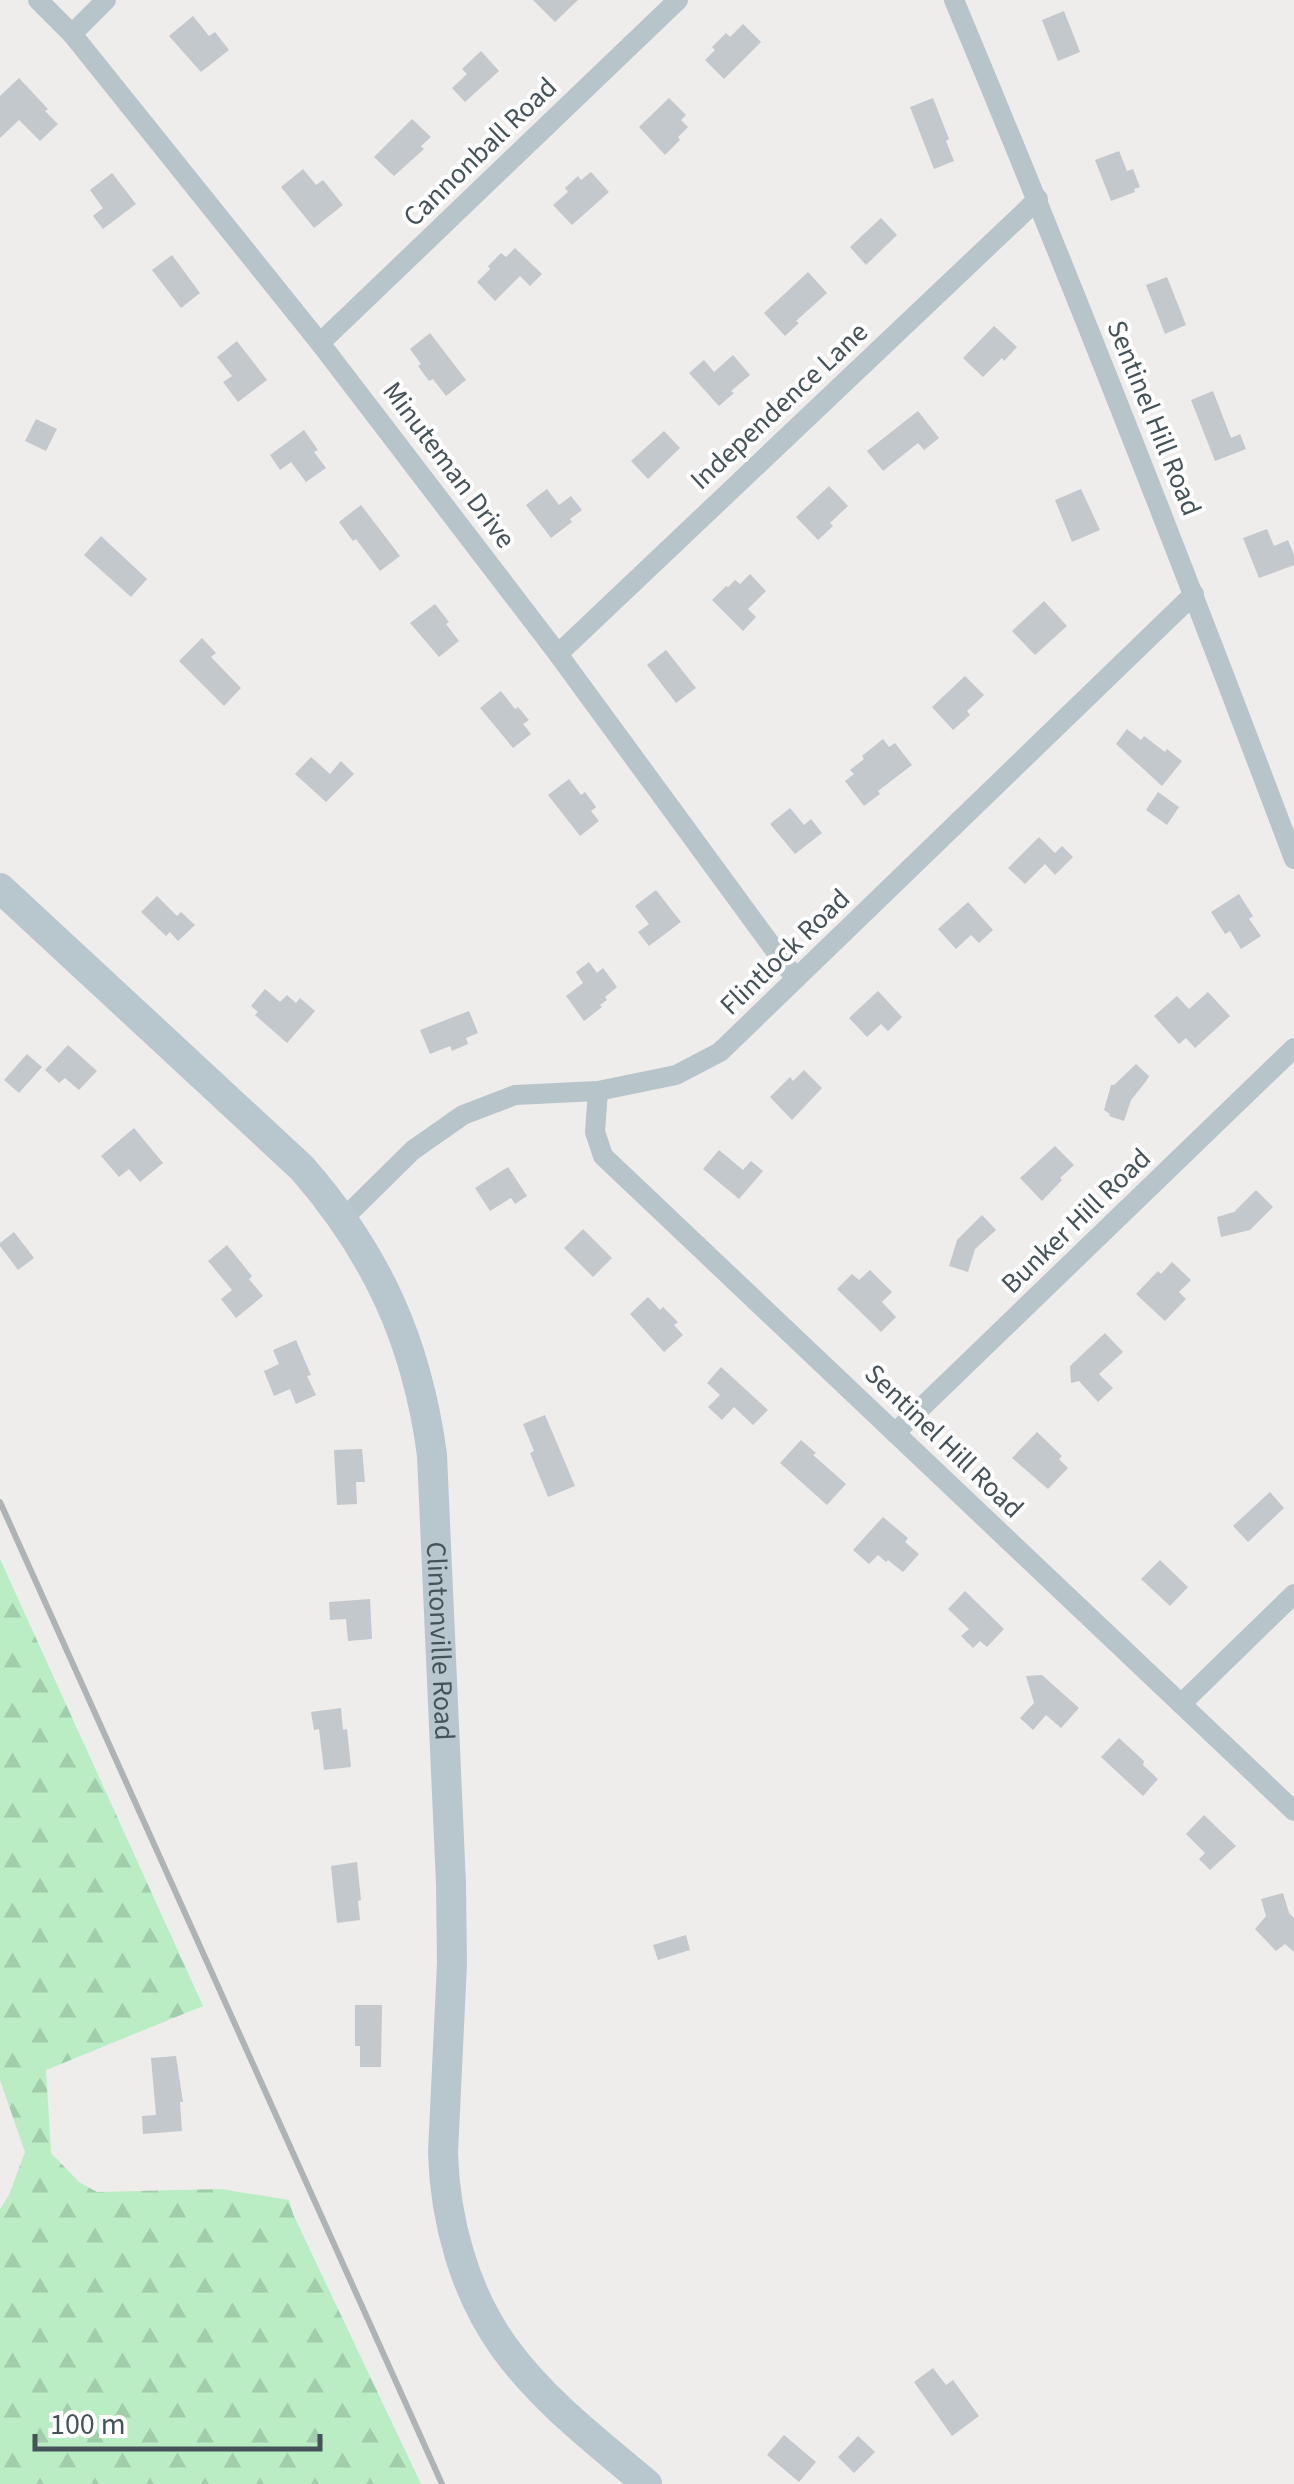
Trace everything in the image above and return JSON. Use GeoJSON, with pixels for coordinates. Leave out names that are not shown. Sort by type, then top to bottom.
{"type":"FeatureCollection","features":[{"type":"Feature","properties":{"kind":"street","name":"Minuteman Drive"},"geometry":{"type":"LineString","coordinates":[[38,0],[72,34],[320,343],[558,654],[796,980]]}},
{"type":"Feature","properties":{"kind":"street"},"geometry":{"type":"LineString","coordinates":[[72,34],[106,0]]}},
{"type":"Feature","properties":{"kind":"street","name":"Cannonball Road"},"geometry":{"type":"LineString","coordinates":[[320,343],[678,0]]}},
{"type":"Feature","properties":{"kind":"street","name":"Sentinel Hill Road"},"geometry":{"type":"LineString","coordinates":[[954,0],[1038,199],[1294,858]]}},
{"type":"Feature","properties":{"kind":"street","name":"Independence Lane"},"geometry":{"type":"LineString","coordinates":[[558,654],[1038,199]]}},
{"type":"Feature","properties":{"kind":"street","name":"Flintlock Road"},"geometry":{"type":"LineString","coordinates":[[344,1218],[413,1150],[463,1115],[515,1094],[598,1092],[676,1075],[720,1052],[1194,594]]}},
{"type":"Feature","properties":{"kind":"street","name":"Clintonville Road"},"geometry":{"type":"LineString","coordinates":[[0,888],[302,1168],[344,1218],[395,1308],[413,1360],[432,1454],[451,1884],[444,2165],[454,2237],[470,2286],[504,2346],[571,2420],[647,2484]]}},
{"type":"Feature","properties":{"kind":"street","name":"Bunker Hill Road"},"geometry":{"type":"LineString","coordinates":[[896,1433],[1294,1048]]}},
{"type":"Feature","properties":{"kind":"street","name":"Sentinel Hill Road"},"geometry":{"type":"LineString","coordinates":[[598,1092],[595,1132],[603,1156],[1294,1812]]}},
{"type":"Feature","properties":{"kind":"street"},"geometry":{"type":"LineString","coordinates":[[1180,1704],[1294,1594]]}},
{"type":"Feature","properties":{"kind":"green space"},"geometry":{"type":"Polygon","coordinates":[[[0,1559],[203,2006],[46,2070],[51,2153],[79,2182],[97,2192],[221,2189],[289,2200],[421,2484],[0,2484],[0,2209],[25,2152],[0,2080],[0,1559]]]}},
{"type":"Feature","properties":{"kind":"building"},"geometry":{"type":"Polygon","coordinates":[[[533,0],[578,0],[555,22],[533,0]]]}},
{"type":"Feature","properties":{"kind":"building"},"geometry":{"type":"Polygon","coordinates":[[[1064,11],[1080,52],[1058,61],[1042,20],[1064,11]]]}},
{"type":"Feature","properties":{"kind":"building"},"geometry":{"type":"Polygon","coordinates":[[[193,16],[209,36],[215,32],[229,50],[201,72],[169,36],[193,16]]]}},
{"type":"Feature","properties":{"kind":"building"},"geometry":{"type":"Polygon","coordinates":[[[743,24],[761,42],[724,79],[705,60],[726,33],[730,37],[743,24]]]}},
{"type":"Feature","properties":{"kind":"building"},"geometry":{"type":"Polygon","coordinates":[[[481,51],[499,71],[465,102],[452,88],[467,74],[462,69],[481,51]]]}},
{"type":"Feature","properties":{"kind":"building"},"geometry":{"type":"Polygon","coordinates":[[[19,78],[58,124],[40,141],[19,120],[0,138],[0,96],[19,78]]]}},
{"type":"Feature","properties":{"kind":"building"},"geometry":{"type":"Polygon","coordinates":[[[669,98],[686,115],[681,120],[688,127],[665,155],[639,127],[669,98]]]}},
{"type":"Feature","properties":{"kind":"building"},"geometry":{"type":"Polygon","coordinates":[[[933,98],[954,161],[934,169],[910,107],[933,98]]]}},
{"type":"Feature","properties":{"kind":"building"},"geometry":{"type":"Polygon","coordinates":[[[412,119],[431,137],[421,146],[424,149],[394,176],[374,157],[412,119]]]}},
{"type":"Feature","properties":{"kind":"building"},"geometry":{"type":"Polygon","coordinates":[[[1119,151],[1127,171],[1133,169],[1140,187],[1111,201],[1095,160],[1119,151]]]}},
{"type":"Feature","properties":{"kind":"building"},"geometry":{"type":"Polygon","coordinates":[[[303,169],[316,185],[323,180],[343,205],[314,228],[281,187],[303,169]]]}},
{"type":"Feature","properties":{"kind":"building"},"geometry":{"type":"Polygon","coordinates":[[[591,172],[609,192],[572,225],[553,205],[578,176],[581,180],[591,172]]]}},
{"type":"Feature","properties":{"kind":"building"},"geometry":{"type":"Polygon","coordinates":[[[112,173],[136,204],[103,229],[93,216],[103,208],[90,190],[112,173]]]}},
{"type":"Feature","properties":{"kind":"building"},"geometry":{"type":"Polygon","coordinates":[[[881,218],[897,235],[866,265],[850,247],[881,218]]]}},
{"type":"Feature","properties":{"kind":"building"},"geometry":{"type":"Polygon","coordinates":[[[515,248],[542,274],[530,286],[520,276],[495,301],[477,282],[501,253],[506,257],[515,248]]]}},
{"type":"Feature","properties":{"kind":"building"},"geometry":{"type":"Polygon","coordinates":[[[172,255],[200,293],[181,308],[152,270],[172,255]]]}},
{"type":"Feature","properties":{"kind":"building"},"geometry":{"type":"Polygon","coordinates":[[[808,272],[827,293],[785,336],[764,313],[808,272]]]}},
{"type":"Feature","properties":{"kind":"building"},"geometry":{"type":"Polygon","coordinates":[[[1167,277],[1186,325],[1165,334],[1146,285],[1167,277]]]}},
{"type":"Feature","properties":{"kind":"building"},"geometry":{"type":"Polygon","coordinates":[[[994,326],[1017,347],[983,377],[963,358],[994,326]]]}},
{"type":"Feature","properties":{"kind":"building"},"geometry":{"type":"Polygon","coordinates":[[[430,333],[466,380],[446,396],[433,379],[429,381],[410,349],[430,333]]]}},
{"type":"Feature","properties":{"kind":"building"},"geometry":{"type":"Polygon","coordinates":[[[237,341],[267,380],[238,402],[223,382],[232,376],[217,357],[237,341]]]}},
{"type":"Feature","properties":{"kind":"building"},"geometry":{"type":"Polygon","coordinates":[[[733,355],[750,375],[719,406],[689,373],[704,360],[714,372],[733,355]]]}},
{"type":"Feature","properties":{"kind":"building"},"geometry":{"type":"Polygon","coordinates":[[[1213,391],[1231,438],[1240,434],[1246,449],[1215,461],[1191,400],[1213,391]]]}},
{"type":"Feature","properties":{"kind":"building"},"geometry":{"type":"Polygon","coordinates":[[[918,411],[939,438],[924,450],[918,443],[883,471],[867,451],[918,411]]]}},
{"type":"Feature","properties":{"kind":"building"},"geometry":{"type":"Polygon","coordinates":[[[36,419],[57,429],[46,451],[25,441],[36,419]]]}},
{"type":"Feature","properties":{"kind":"building"},"geometry":{"type":"Polygon","coordinates":[[[304,430],[326,468],[306,482],[291,462],[280,470],[270,455],[304,430]]]}},
{"type":"Feature","properties":{"kind":"building"},"geometry":{"type":"Polygon","coordinates":[[[664,431],[680,448],[648,479],[631,461],[664,431]]]}},
{"type":"Feature","properties":{"kind":"building"},"geometry":{"type":"Polygon","coordinates":[[[829,486],[848,506],[818,540],[796,517],[829,486]]]}},
{"type":"Feature","properties":{"kind":"building"},"geometry":{"type":"Polygon","coordinates":[[[547,489],[559,505],[571,496],[582,510],[551,538],[526,505],[547,489]]]}},
{"type":"Feature","properties":{"kind":"building"},"geometry":{"type":"Polygon","coordinates":[[[1081,489],[1100,530],[1072,542],[1055,500],[1081,489]]]}},
{"type":"Feature","properties":{"kind":"building"},"geometry":{"type":"Polygon","coordinates":[[[361,505],[400,556],[380,571],[339,522],[361,505]]]}},
{"type":"Feature","properties":{"kind":"building"},"geometry":{"type":"Polygon","coordinates":[[[1267,529],[1274,546],[1288,540],[1294,565],[1259,578],[1243,538],[1267,529]]]}},
{"type":"Feature","properties":{"kind":"building"},"geometry":{"type":"Polygon","coordinates":[[[101,536],[147,579],[131,597],[84,555],[101,536]]]}},
{"type":"Feature","properties":{"kind":"building"},"geometry":{"type":"Polygon","coordinates":[[[750,574],[766,591],[748,609],[756,617],[743,631],[712,600],[726,586],[735,580],[740,584],[750,574]]]}},
{"type":"Feature","properties":{"kind":"building"},"geometry":{"type":"Polygon","coordinates":[[[1044,601],[1067,626],[1035,655],[1012,631],[1044,601]]]}},
{"type":"Feature","properties":{"kind":"building"},"geometry":{"type":"Polygon","coordinates":[[[435,604],[459,641],[439,657],[410,623],[435,604]]]}},
{"type":"Feature","properties":{"kind":"building"},"geometry":{"type":"Polygon","coordinates":[[[202,638],[216,653],[211,657],[241,688],[224,706],[179,661],[202,638]]]}},
{"type":"Feature","properties":{"kind":"building"},"geometry":{"type":"Polygon","coordinates":[[[666,650],[696,688],[676,703],[647,665],[666,650]]]}},
{"type":"Feature","properties":{"kind":"building"},"geometry":{"type":"Polygon","coordinates":[[[965,676],[984,695],[953,730],[932,707],[965,676]]]}},
{"type":"Feature","properties":{"kind":"building"},"geometry":{"type":"Polygon","coordinates":[[[501,691],[529,720],[523,724],[531,734],[513,748],[480,708],[501,691]]]}},
{"type":"Feature","properties":{"kind":"building"},"geometry":{"type":"Polygon","coordinates":[[[1127,729],[1182,761],[1162,786],[1116,744],[1127,729]]]}},
{"type":"Feature","properties":{"kind":"building"},"geometry":{"type":"Polygon","coordinates":[[[883,739],[889,747],[895,743],[912,765],[864,806],[845,781],[854,774],[850,770],[864,759],[862,756],[883,739]]]}},
{"type":"Feature","properties":{"kind":"building"},"geometry":{"type":"Polygon","coordinates":[[[311,757],[330,774],[341,761],[354,774],[326,802],[295,774],[311,757]]]}},
{"type":"Feature","properties":{"kind":"building"},"geometry":{"type":"Polygon","coordinates":[[[569,779],[596,807],[591,811],[599,821],[580,836],[548,795],[569,779]]]}},
{"type":"Feature","properties":{"kind":"building"},"geometry":{"type":"Polygon","coordinates":[[[1158,792],[1179,807],[1167,825],[1146,810],[1158,792]]]}},
{"type":"Feature","properties":{"kind":"building"},"geometry":{"type":"Polygon","coordinates":[[[790,808],[804,825],[811,819],[822,833],[795,854],[770,824],[790,808]]]}},
{"type":"Feature","properties":{"kind":"building"},"geometry":{"type":"Polygon","coordinates":[[[1039,837],[1055,853],[1062,846],[1073,857],[1055,875],[1045,864],[1025,884],[1008,868],[1039,837]]]}},
{"type":"Feature","properties":{"kind":"building"},"geometry":{"type":"Polygon","coordinates":[[[656,890],[681,922],[649,946],[638,932],[649,924],[635,906],[656,890]]]}},
{"type":"Feature","properties":{"kind":"building"},"geometry":{"type":"Polygon","coordinates":[[[1239,894],[1261,936],[1241,949],[1211,912],[1239,894]]]}},
{"type":"Feature","properties":{"kind":"building"},"geometry":{"type":"Polygon","coordinates":[[[157,896],[177,916],[181,912],[195,925],[178,941],[170,932],[166,936],[141,912],[157,896]]]}},
{"type":"Feature","properties":{"kind":"building"},"geometry":{"type":"Polygon","coordinates":[[[968,902],[993,930],[979,943],[971,935],[956,949],[938,929],[968,902]]]}},
{"type":"Feature","properties":{"kind":"building"},"geometry":{"type":"Polygon","coordinates":[[[589,962],[597,973],[603,968],[617,987],[605,997],[602,1007],[584,1021],[566,996],[583,983],[576,972],[589,962]]]}},
{"type":"Feature","properties":{"kind":"building"},"geometry":{"type":"Polygon","coordinates":[[[265,989],[280,1002],[287,995],[296,1003],[300,998],[315,1011],[287,1043],[255,1015],[258,1012],[251,1006],[265,989]]]}},
{"type":"Feature","properties":{"kind":"building"},"geometry":{"type":"Polygon","coordinates":[[[878,991],[902,1017],[888,1031],[881,1024],[867,1037],[849,1018],[878,991]]]}},
{"type":"Feature","properties":{"kind":"building"},"geometry":{"type":"Polygon","coordinates":[[[1208,992],[1230,1016],[1195,1048],[1186,1038],[1179,1044],[1154,1016],[1177,996],[1189,1009],[1208,992]]]}},
{"type":"Feature","properties":{"kind":"building"},"geometry":{"type":"Polygon","coordinates":[[[469,1011],[478,1033],[466,1038],[468,1044],[452,1051],[450,1046],[430,1054],[420,1030],[469,1011]]]}},
{"type":"Feature","properties":{"kind":"building"},"geometry":{"type":"Polygon","coordinates":[[[68,1045],[97,1071],[79,1090],[65,1078],[59,1083],[45,1070],[68,1045]]]}},
{"type":"Feature","properties":{"kind":"building"},"geometry":{"type":"Polygon","coordinates":[[[27,1054],[42,1067],[19,1093],[4,1080],[27,1054]]]}},
{"type":"Feature","properties":{"kind":"building"},"geometry":{"type":"Polygon","coordinates":[[[1136,1064],[1149,1076],[1147,1080],[1131,1100],[1124,1121],[1109,1116],[1104,1110],[1111,1085],[1136,1064]]]}},
{"type":"Feature","properties":{"kind":"building"},"geometry":{"type":"Polygon","coordinates":[[[804,1070],[822,1088],[792,1120],[770,1097],[790,1077],[793,1081],[804,1070]]]}},
{"type":"Feature","properties":{"kind":"building"},"geometry":{"type":"Polygon","coordinates":[[[134,1128],[163,1163],[140,1182],[129,1169],[119,1177],[101,1156],[134,1128]]]}},
{"type":"Feature","properties":{"kind":"building"},"geometry":{"type":"Polygon","coordinates":[[[1055,1146],[1074,1165],[1042,1201],[1020,1178],[1055,1146]]]}},
{"type":"Feature","properties":{"kind":"building"},"geometry":{"type":"Polygon","coordinates":[[[719,1150],[743,1170],[751,1161],[763,1171],[739,1199],[703,1169],[719,1150]]]}},
{"type":"Feature","properties":{"kind":"building"},"geometry":{"type":"Polygon","coordinates":[[[508,1167],[527,1196],[515,1204],[511,1198],[490,1211],[475,1188],[508,1167]]]}},
{"type":"Feature","properties":{"kind":"building"},"geometry":{"type":"Polygon","coordinates":[[[1256,1190],[1273,1207],[1250,1230],[1221,1237],[1217,1217],[1234,1212],[1256,1190]]]}},
{"type":"Feature","properties":{"kind":"building"},"geometry":{"type":"Polygon","coordinates":[[[982,1215],[996,1230],[975,1249],[968,1272],[949,1266],[957,1240],[982,1215]]]}},
{"type":"Feature","properties":{"kind":"building"},"geometry":{"type":"Polygon","coordinates":[[[583,1229],[612,1258],[593,1277],[564,1248],[583,1229]]]}},
{"type":"Feature","properties":{"kind":"building"},"geometry":{"type":"Polygon","coordinates":[[[14,1232],[34,1258],[18,1270],[0,1246],[14,1232]]]}},
{"type":"Feature","properties":{"kind":"building"},"geometry":{"type":"Polygon","coordinates":[[[227,1245],[263,1296],[236,1318],[221,1299],[232,1290],[208,1261],[227,1245]]]}},
{"type":"Feature","properties":{"kind":"building"},"geometry":{"type":"Polygon","coordinates":[[[1172,1262],[1191,1280],[1179,1292],[1186,1299],[1165,1321],[1136,1294],[1172,1262]]]}},
{"type":"Feature","properties":{"kind":"building"},"geometry":{"type":"Polygon","coordinates":[[[870,1270],[892,1292],[882,1302],[896,1317],[881,1332],[837,1289],[852,1274],[859,1280],[870,1270]]]}},
{"type":"Feature","properties":{"kind":"building"},"geometry":{"type":"Polygon","coordinates":[[[648,1297],[678,1322],[674,1325],[683,1335],[664,1352],[630,1314],[648,1297]]]}},
{"type":"Feature","properties":{"kind":"building"},"geometry":{"type":"Polygon","coordinates":[[[1105,1333],[1123,1352],[1099,1374],[1113,1388],[1098,1402],[1079,1381],[1071,1383],[1070,1366],[1105,1333]]]}},
{"type":"Feature","properties":{"kind":"building"},"geometry":{"type":"Polygon","coordinates":[[[296,1340],[316,1395],[296,1404],[290,1389],[274,1396],[264,1371],[279,1364],[273,1350],[296,1340]]]}},
{"type":"Feature","properties":{"kind":"building"},"geometry":{"type":"Polygon","coordinates":[[[721,1367],[768,1410],[753,1425],[734,1407],[722,1420],[708,1407],[720,1395],[707,1383],[721,1367]]]}},
{"type":"Feature","properties":{"kind":"building"},"geometry":{"type":"Polygon","coordinates":[[[545,1415],[575,1486],[548,1497],[523,1424],[545,1415]]]}},
{"type":"Feature","properties":{"kind":"building"},"geometry":{"type":"Polygon","coordinates":[[[1037,1432],[1062,1456],[1059,1459],[1068,1468],[1048,1489],[1012,1458],[1037,1432]]]}},
{"type":"Feature","properties":{"kind":"building"},"geometry":{"type":"Polygon","coordinates":[[[801,1440],[846,1484],[827,1505],[780,1463],[801,1440]]]}},
{"type":"Feature","properties":{"kind":"building"},"geometry":{"type":"Polygon","coordinates":[[[362,1449],[365,1482],[356,1482],[357,1504],[337,1505],[334,1450],[362,1449]]]}},
{"type":"Feature","properties":{"kind":"building"},"geometry":{"type":"Polygon","coordinates":[[[1270,1492],[1284,1508],[1248,1542],[1233,1526],[1270,1492]]]}},
{"type":"Feature","properties":{"kind":"building"},"geometry":{"type":"Polygon","coordinates":[[[883,1517],[908,1538],[905,1542],[919,1554],[903,1572],[878,1555],[869,1564],[853,1550],[883,1517]]]}},
{"type":"Feature","properties":{"kind":"building"},"geometry":{"type":"Polygon","coordinates":[[[1160,1560],[1188,1587],[1170,1606],[1141,1579],[1160,1560]]]}},
{"type":"Feature","properties":{"kind":"building"},"geometry":{"type":"Polygon","coordinates":[[[965,1591],[1004,1629],[987,1647],[980,1641],[973,1648],[961,1636],[969,1629],[948,1609],[965,1591]]]}},
{"type":"Feature","properties":{"kind":"building"},"geometry":{"type":"Polygon","coordinates":[[[370,1599],[372,1639],[348,1641],[346,1619],[330,1620],[329,1602],[370,1599]]]}},
{"type":"Feature","properties":{"kind":"building"},"geometry":{"type":"Polygon","coordinates":[[[1042,1675],[1079,1708],[1061,1728],[1046,1715],[1033,1730],[1020,1718],[1034,1703],[1026,1676],[1042,1675]]]}},
{"type":"Feature","properties":{"kind":"building"},"geometry":{"type":"Polygon","coordinates":[[[341,1708],[351,1767],[324,1770],[319,1729],[314,1730],[311,1712],[341,1708]]]}},
{"type":"Feature","properties":{"kind":"building"},"geometry":{"type":"Polygon","coordinates":[[[1119,1738],[1158,1779],[1143,1796],[1101,1757],[1119,1738]]]}},
{"type":"Feature","properties":{"kind":"building"},"geometry":{"type":"Polygon","coordinates":[[[1204,1815],[1236,1846],[1210,1870],[1199,1859],[1205,1853],[1186,1834],[1204,1815]]]}},
{"type":"Feature","properties":{"kind":"building"},"geometry":{"type":"Polygon","coordinates":[[[357,1862],[360,1920],[337,1923],[331,1866],[357,1862]]]}},
{"type":"Feature","properties":{"kind":"building"},"geometry":{"type":"Polygon","coordinates":[[[1283,1893],[1294,1918],[1294,1952],[1285,1944],[1276,1951],[1255,1929],[1266,1916],[1261,1899],[1283,1893]]]}},
{"type":"Feature","properties":{"kind":"building"},"geometry":{"type":"Polygon","coordinates":[[[686,1935],[690,1950],[658,1960],[653,1945],[686,1935]]]}},
{"type":"Feature","properties":{"kind":"building"},"geometry":{"type":"Polygon","coordinates":[[[355,2005],[382,2005],[381,2067],[360,2067],[360,2046],[355,2046],[355,2005]]]}},
{"type":"Feature","properties":{"kind":"building"},"geometry":{"type":"Polygon","coordinates":[[[176,2056],[183,2102],[182,2131],[143,2134],[142,2116],[156,2115],[151,2058],[176,2056]]]}},
{"type":"Feature","properties":{"kind":"building"},"geometry":{"type":"Polygon","coordinates":[[[933,2368],[946,2385],[953,2380],[979,2416],[952,2436],[914,2382],[933,2368]]]}},
{"type":"Feature","properties":{"kind":"building"},"geometry":{"type":"Polygon","coordinates":[[[784,2435],[816,2462],[799,2482],[767,2455],[784,2435]]]}},
{"type":"Feature","properties":{"kind":"building"},"geometry":{"type":"Polygon","coordinates":[[[858,2436],[875,2452],[854,2473],[838,2457],[858,2436]]]}},
{"type":"Feature","properties":{"kind":"railway"},"geometry":{"type":"LineString","coordinates":[[0,1502],[442,2484]]}}]}
